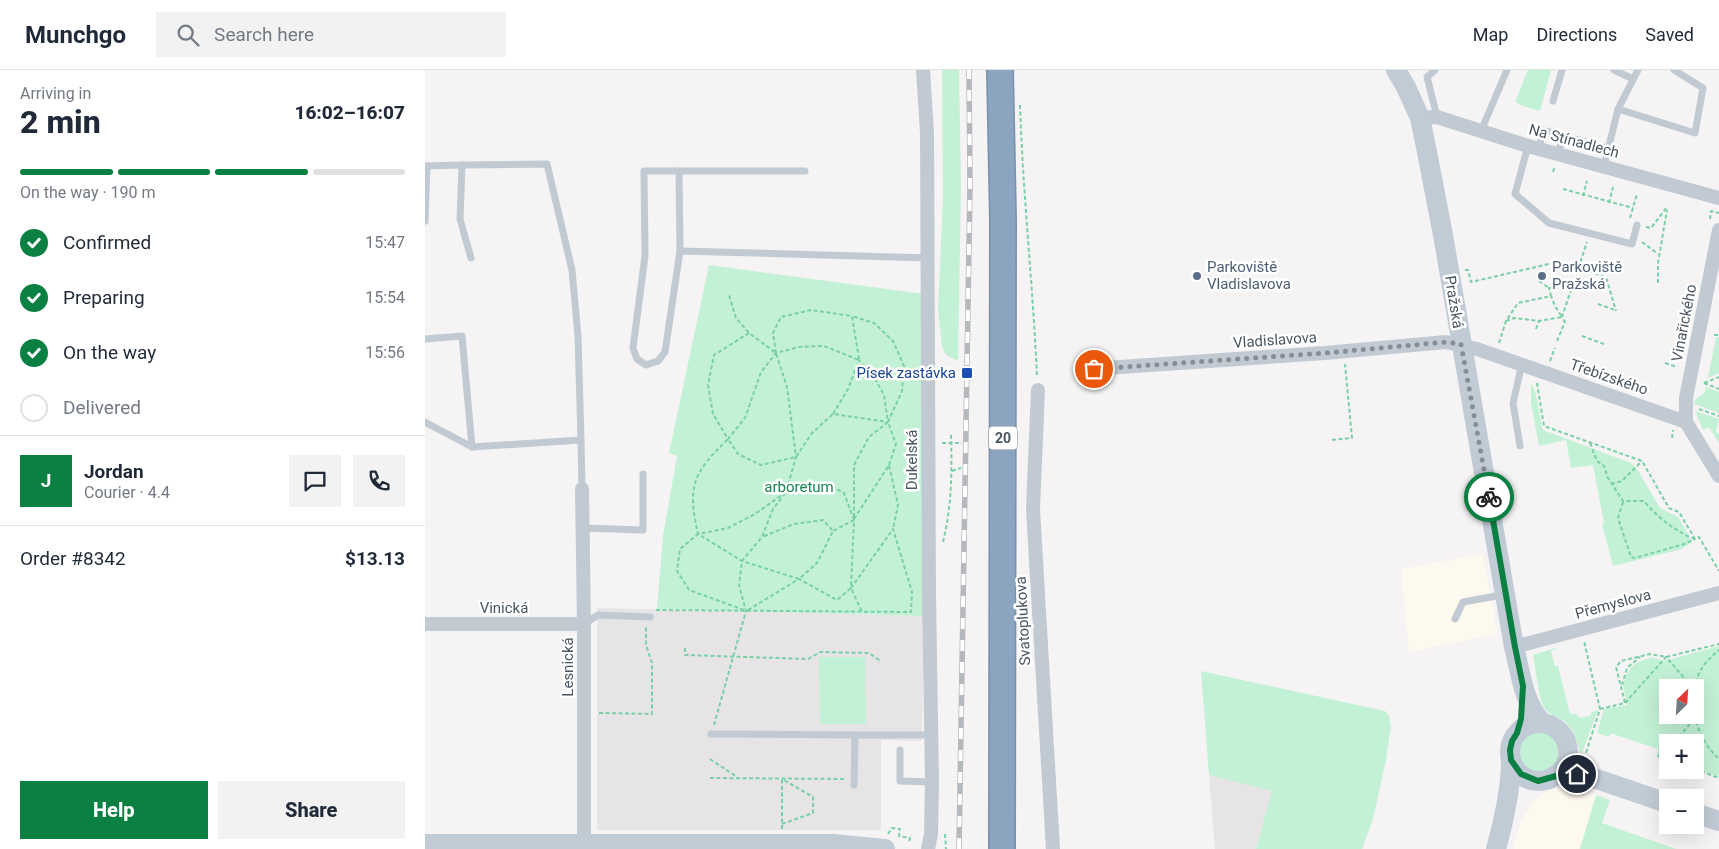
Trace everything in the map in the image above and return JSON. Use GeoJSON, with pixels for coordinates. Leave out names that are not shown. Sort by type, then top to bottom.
{"type":"FeatureCollection","features":[{"type":"Feature","properties":{"kind":"highway","name":"20"},"geometry":{"type":"LineString","coordinates":[[988,70],[990,849]]}},
{"type":"Feature","properties":{"kind":"highway","name":"20"},"geometry":{"type":"LineString","coordinates":[[1000,70],[1003,259],[1001,849]]}},
{"type":"Feature","properties":{"kind":"main road","name":"Pražská"},"geometry":{"type":"LineString","coordinates":[[1396,70],[1429,118],[1443,235],[1505,594],[1523,686],[1532,713],[1542,723]]}},
{"type":"Feature","properties":{"kind":"main road","name":"Pražská"},"geometry":{"type":"LineString","coordinates":[[1511,760],[1510,750],[1512,741],[1517,733],[1521,719],[1523,686]]}},
{"type":"Feature","properties":{"kind":"main road"},"geometry":{"type":"LineString","coordinates":[[1517,733],[1533,724],[1542,723],[1551,726],[1564,737],[1567,746],[1580,763]]}},
{"type":"Feature","properties":{"kind":"main road"},"geometry":{"type":"LineString","coordinates":[[1511,760],[1521,774],[1546,778]]}},
{"type":"Feature","properties":{"kind":"main road"},"geometry":{"type":"LineString","coordinates":[[1496,849],[1506,813],[1511,780],[1511,760]]}},
{"type":"Feature","properties":{"kind":"main road"},"geometry":{"type":"LineString","coordinates":[[1506,813],[1514,797],[1520,791],[1561,770],[1565,763],[1580,763],[1659,799]]}},
{"type":"Feature","properties":{"kind":"main road"},"geometry":{"type":"LineString","coordinates":[[1704,816],[1719,821]]}},
{"type":"Feature","properties":{"kind":"main road"},"geometry":{"type":"LineString","coordinates":[[425,844],[584,847],[833,844],[885,849]]}},
{"type":"Feature","properties":{"kind":"street","name":"Dukelská"},"geometry":{"type":"LineString","coordinates":[[923,70],[927,133],[932,782],[931,834],[928,849]]}},
{"type":"Feature","properties":{"kind":"street","name":"Na Stínadlech"},"geometry":{"type":"LineString","coordinates":[[1429,118],[1719,198]]}},
{"type":"Feature","properties":{"kind":"street","name":"Vinařického"},"geometry":{"type":"LineString","coordinates":[[1686,422],[1686,398],[1719,230]]}},
{"type":"Feature","properties":{"kind":"street","name":"Vladislavova"},"geometry":{"type":"LineString","coordinates":[[1091,369],[1325,353],[1446,342],[1461,344]]}},
{"type":"Feature","properties":{"kind":"street","name":"Třebízského"},"geometry":{"type":"LineString","coordinates":[[1461,344],[1686,422]]}},
{"type":"Feature","properties":{"kind":"street","name":"Svatoplukova"},"geometry":{"type":"LineString","coordinates":[[1038,390],[1033,509],[1053,849]]}},
{"type":"Feature","properties":{"kind":"street"},"geometry":{"type":"LineString","coordinates":[[1686,422],[1719,476]]}},
{"type":"Feature","properties":{"kind":"street","name":"Lesnická"},"geometry":{"type":"LineString","coordinates":[[582,489],[584,847]]}},
{"type":"Feature","properties":{"kind":"street","name":"Přemyslova"},"geometry":{"type":"LineString","coordinates":[[1515,647],[1719,593]]}},
{"type":"Feature","properties":{"kind":"street","name":"Vinická"},"geometry":{"type":"LineString","coordinates":[[425,624],[584,624]]}},
{"type":"Feature","properties":{"kind":"lane"},"geometry":{"type":"LineString","coordinates":[[1429,118],[1427,77],[1435,70]]}},
{"type":"Feature","properties":{"kind":"lane"},"geometry":{"type":"LineString","coordinates":[[1481,131],[1507,70]]}},
{"type":"Feature","properties":{"kind":"lane"},"geometry":{"type":"LineString","coordinates":[[1553,101],[1562,70]]}},
{"type":"Feature","properties":{"kind":"lane"},"geometry":{"type":"LineString","coordinates":[[1615,70],[1633,79]]}},
{"type":"Feature","properties":{"kind":"lane"},"geometry":{"type":"LineString","coordinates":[[1604,166],[1618,109],[1637,70]]}},
{"type":"Feature","properties":{"kind":"lane"},"geometry":{"type":"LineString","coordinates":[[1618,109],[1695,133],[1703,88],[1674,70]]}},
{"type":"Feature","properties":{"kind":"lane"},"geometry":{"type":"LineString","coordinates":[[1608,148],[1543,130],[1515,194],[1549,223],[1632,244],[1637,224]]}},
{"type":"Feature","properties":{"kind":"lane"},"geometry":{"type":"LineString","coordinates":[[1558,154],[1563,136]]}},
{"type":"Feature","properties":{"kind":"lane"},"geometry":{"type":"LineString","coordinates":[[425,222],[426,166],[547,164],[572,270],[578,336],[582,489]]}},
{"type":"Feature","properties":{"kind":"lane"},"geometry":{"type":"LineString","coordinates":[[462,165],[461,219],[471,258]]}},
{"type":"Feature","properties":{"kind":"lane"},"geometry":{"type":"LineString","coordinates":[[679,171],[680,251],[665,352],[658,361],[647,366],[637,359],[633,348],[645,256],[644,171],[679,171],[805,171]]}},
{"type":"Feature","properties":{"kind":"lane"},"geometry":{"type":"LineString","coordinates":[[680,251],[928,258]]}},
{"type":"Feature","properties":{"kind":"lane"},"geometry":{"type":"LineString","coordinates":[[425,339],[462,336],[472,447]]}},
{"type":"Feature","properties":{"kind":"lane"},"geometry":{"type":"LineString","coordinates":[[1520,446],[1513,403],[1522,364]]}},
{"type":"Feature","properties":{"kind":"lane"},"geometry":{"type":"LineString","coordinates":[[425,422],[472,447],[581,440]]}},
{"type":"Feature","properties":{"kind":"lane"},"geometry":{"type":"LineString","coordinates":[[583,528],[643,530],[643,474]]}},
{"type":"Feature","properties":{"kind":"lane"},"geometry":{"type":"LineString","coordinates":[[1455,619],[1463,602],[1505,594]]}},
{"type":"Feature","properties":{"kind":"lane"},"geometry":{"type":"LineString","coordinates":[[584,624],[598,615],[648,617]]}},
{"type":"Feature","properties":{"kind":"lane"},"geometry":{"type":"LineString","coordinates":[[711,734],[931,735]]}},
{"type":"Feature","properties":{"kind":"lane"},"geometry":{"type":"LineString","coordinates":[[854,782],[855,734]]}},
{"type":"Feature","properties":{"kind":"lane"},"geometry":{"type":"LineString","coordinates":[[900,750],[900,781],[932,782]]}},
{"type":"Feature","properties":{"kind":"path"},"geometry":{"type":"LineString","coordinates":[[1020,102],[1023,178],[1033,291],[1038,390]]}},
{"type":"Feature","properties":{"kind":"path"},"geometry":{"type":"LineString","coordinates":[[1583,195],[1587,181]]}},
{"type":"Feature","properties":{"kind":"path"},"geometry":{"type":"LineString","coordinates":[[1609,202],[1613,188]]}},
{"type":"Feature","properties":{"kind":"path"},"geometry":{"type":"LineString","coordinates":[[1563,189],[1633,208]]}},
{"type":"Feature","properties":{"kind":"path"},"geometry":{"type":"LineString","coordinates":[[1637,194],[1629,222],[1651,228],[1667,207],[1659,255],[1658,283]]}},
{"type":"Feature","properties":{"kind":"path"},"geometry":{"type":"LineString","coordinates":[[1710,219],[1711,211],[1719,213]]}},
{"type":"Feature","properties":{"kind":"path"},"geometry":{"type":"LineString","coordinates":[[1561,317],[1590,233]]}},
{"type":"Feature","properties":{"kind":"path"},"geometry":{"type":"LineString","coordinates":[[1634,236],[1659,255]]}},
{"type":"Feature","properties":{"kind":"path"},"geometry":{"type":"LineString","coordinates":[[1465,270],[1468,270],[1471,282],[1549,264],[1565,263],[1606,277],[1616,311],[1598,304]]}},
{"type":"Feature","properties":{"kind":"path"},"geometry":{"type":"LineString","coordinates":[[1539,281],[1549,288],[1555,306],[1566,323],[1557,341]]}},
{"type":"Feature","properties":{"kind":"path"},"geometry":{"type":"LineString","coordinates":[[1549,288],[1574,282]]}},
{"type":"Feature","properties":{"kind":"path"},"geometry":{"type":"LineString","coordinates":[[1572,289],[1577,290]]}},
{"type":"Feature","properties":{"kind":"path"},"geometry":{"type":"LineString","coordinates":[[729,295],[736,318],[749,333],[776,353]]}},
{"type":"Feature","properties":{"kind":"path"},"geometry":{"type":"LineString","coordinates":[[1498,348],[1506,321],[1519,304],[1551,296]]}},
{"type":"Feature","properties":{"kind":"path"},"geometry":{"type":"LineString","coordinates":[[796,457],[787,387],[776,353],[773,333],[781,316],[811,310],[852,316],[874,323],[893,341],[904,366],[902,391],[888,422],[869,437],[854,465],[851,588],[862,612]]}},
{"type":"Feature","properties":{"kind":"path"},"geometry":{"type":"LineString","coordinates":[[711,734],[746,611],[739,585],[742,561],[762,537],[773,509],[786,492],[796,457],[812,433],[833,414],[848,389],[859,360],[852,316]]}},
{"type":"Feature","properties":{"kind":"path"},"geometry":{"type":"LineString","coordinates":[[1506,321],[1514,318],[1539,321],[1561,317]]}},
{"type":"Feature","properties":{"kind":"path"},"geometry":{"type":"LineString","coordinates":[[1682,318],[1687,320]]}},
{"type":"Feature","properties":{"kind":"path"},"geometry":{"type":"LineString","coordinates":[[1537,329],[1539,321]]}},
{"type":"Feature","properties":{"kind":"path"},"geometry":{"type":"LineString","coordinates":[[749,333],[714,355],[708,385],[713,414],[739,454],[761,465],[796,457]]}},
{"type":"Feature","properties":{"kind":"path"},"geometry":{"type":"LineString","coordinates":[[1714,335],[1719,335]]}},
{"type":"Feature","properties":{"kind":"path"},"geometry":{"type":"LineString","coordinates":[[1583,336],[1604,344]]}},
{"type":"Feature","properties":{"kind":"path"},"geometry":{"type":"LineString","coordinates":[[746,611],[799,579],[817,564],[833,531],[854,520],[889,465],[896,444],[888,422],[884,394],[859,360],[824,346],[799,347],[776,353],[761,372],[745,418],[728,439],[707,459],[694,482],[692,508],[698,534],[742,561],[799,579],[837,600],[851,588],[893,529],[898,505],[889,465]]}},
{"type":"Feature","properties":{"kind":"path"},"geometry":{"type":"LineString","coordinates":[[1549,366],[1555,348]]}},
{"type":"Feature","properties":{"kind":"path"},"geometry":{"type":"LineString","coordinates":[[1332,440],[1352,438],[1345,359]]}},
{"type":"Feature","properties":{"kind":"path"},"geometry":{"type":"LineString","coordinates":[[1665,363],[1677,367]]}},
{"type":"Feature","properties":{"kind":"path"},"geometry":{"type":"LineString","coordinates":[[1594,374],[1624,384]]}},
{"type":"Feature","properties":{"kind":"path"},"geometry":{"type":"LineString","coordinates":[[1719,377],[1704,383],[1719,388]]}},
{"type":"Feature","properties":{"kind":"path"},"geometry":{"type":"LineString","coordinates":[[1537,383],[1544,426],[1642,461],[1669,508],[1679,512],[1695,539]]}},
{"type":"Feature","properties":{"kind":"path"},"geometry":{"type":"LineString","coordinates":[[1692,406],[1719,416]]}},
{"type":"Feature","properties":{"kind":"path"},"geometry":{"type":"LineString","coordinates":[[833,414],[888,422]]}},
{"type":"Feature","properties":{"kind":"path"},"geometry":{"type":"LineString","coordinates":[[951,443],[962,443]]}},
{"type":"Feature","properties":{"kind":"path"},"geometry":{"type":"LineString","coordinates":[[1590,443],[1597,461],[1605,466],[1611,484],[1623,501]]}},
{"type":"Feature","properties":{"kind":"path"},"geometry":{"type":"LineString","coordinates":[[1611,484],[1622,481],[1642,461]]}},
{"type":"Feature","properties":{"kind":"path"},"geometry":{"type":"LineString","coordinates":[[952,471],[961,468]]}},
{"type":"Feature","properties":{"kind":"path"},"geometry":{"type":"LineString","coordinates":[[746,611],[689,590],[677,571],[680,549],[698,534],[728,528],[755,514],[786,492],[824,482],[844,493],[854,520]]}},
{"type":"Feature","properties":{"kind":"path"},"geometry":{"type":"LineString","coordinates":[[1623,501],[1645,501],[1654,513],[1678,532],[1695,539]]}},
{"type":"Feature","properties":{"kind":"path"},"geometry":{"type":"LineString","coordinates":[[1623,501],[1618,518],[1631,557],[1635,558],[1683,544],[1699,537],[1719,571]]}},
{"type":"Feature","properties":{"kind":"path"},"geometry":{"type":"LineString","coordinates":[[762,537],[795,524],[823,520],[833,531]]}},
{"type":"Feature","properties":{"kind":"path"},"geometry":{"type":"LineString","coordinates":[[657,610],[911,612],[912,592],[893,529]]}},
{"type":"Feature","properties":{"kind":"path"},"geometry":{"type":"LineString","coordinates":[[599,713],[652,714],[652,663],[646,645],[648,617]]}},
{"type":"Feature","properties":{"kind":"path"},"geometry":{"type":"LineString","coordinates":[[1580,763],[1600,709],[1584,641]]}},
{"type":"Feature","properties":{"kind":"path"},"geometry":{"type":"LineString","coordinates":[[1625,703],[1617,667],[1621,661],[1650,654],[1667,657],[1719,644]]}},
{"type":"Feature","properties":{"kind":"path"},"geometry":{"type":"LineString","coordinates":[[685,648],[685,655],[808,658],[821,652],[869,653],[879,660],[879,664]]}},
{"type":"Feature","properties":{"kind":"path"},"geometry":{"type":"LineString","coordinates":[[1697,679],[1707,660],[1719,650]]}},
{"type":"Feature","properties":{"kind":"path"},"geometry":{"type":"LineString","coordinates":[[1621,688],[1627,668],[1641,656]]}},
{"type":"Feature","properties":{"kind":"path"},"geometry":{"type":"LineString","coordinates":[[1600,709],[1625,703],[1667,657]]}},
{"type":"Feature","properties":{"kind":"path"},"geometry":{"type":"LineString","coordinates":[[1667,657],[1685,679]]}},
{"type":"Feature","properties":{"kind":"path"},"geometry":{"type":"LineString","coordinates":[[1682,734],[1689,724]]}},
{"type":"Feature","properties":{"kind":"path"},"geometry":{"type":"LineString","coordinates":[[1696,724],[1710,751],[1719,759]]}},
{"type":"Feature","properties":{"kind":"path"},"geometry":{"type":"LineString","coordinates":[[710,759],[739,778]]}},
{"type":"Feature","properties":{"kind":"path"},"geometry":{"type":"LineString","coordinates":[[1704,772],[1719,778]]}},
{"type":"Feature","properties":{"kind":"path"},"geometry":{"type":"LineString","coordinates":[[710,778],[854,782]]}},
{"type":"Feature","properties":{"kind":"path"},"geometry":{"type":"LineString","coordinates":[[782,779],[782,833]]}},
{"type":"Feature","properties":{"kind":"path"},"geometry":{"type":"LineString","coordinates":[[782,779],[813,797],[813,813],[782,824]]}},
{"type":"Feature","properties":{"kind":"path"},"geometry":{"type":"LineString","coordinates":[[900,829],[899,836],[910,838],[909,842]]}},
{"type":"Feature","properties":{"kind":"shaded area"},"geometry":{"type":"Polygon","coordinates":[[[1483,554],[1497,634],[1409,652],[1401,569],[1483,554]]]}},
{"type":"Feature","properties":{"kind":"shaded area"},"geometry":{"type":"Polygon","coordinates":[[[597,608],[924,616],[922,741],[881,740],[881,830],[597,830],[597,608]]]}},
{"type":"Feature","properties":{"kind":"shaded area"},"geometry":{"type":"Polygon","coordinates":[[[1209,775],[1273,791],[1256,849],[1215,849],[1209,775]]]}},
{"type":"Feature","properties":{"kind":"shaded area"},"geometry":{"type":"Polygon","coordinates":[[[1566,787],[1596,795],[1580,849],[1513,849],[1520,823],[1533,801],[1549,790],[1566,787]]]}},
{"type":"Feature","properties":{"kind":"green space"},"geometry":{"type":"Polygon","coordinates":[[[942,70],[959,70],[961,186],[958,361],[946,355],[942,347],[938,309],[943,199],[942,70]]]}},
{"type":"Feature","properties":{"kind":"green space"},"geometry":{"type":"Polygon","coordinates":[[[1528,70],[1551,70],[1540,111],[1515,102],[1528,70]]]}},
{"type":"Feature","properties":{"kind":"green space","name":"arboretum"},"geometry":{"type":"Polygon","coordinates":[[[709,265],[924,294],[924,616],[657,609],[663,536],[677,456],[669,453],[709,265]]]}},
{"type":"Feature","properties":{"kind":"green space"},"geometry":{"type":"Polygon","coordinates":[[[1716,337],[1719,337],[1719,373],[1708,378],[1716,337]]]}},
{"type":"Feature","properties":{"kind":"green space"},"geometry":{"type":"Polygon","coordinates":[[[1531,384],[1537,398],[1543,430],[1631,463],[1637,469],[1660,508],[1678,517],[1691,543],[1682,549],[1613,566],[1602,524],[1604,523],[1593,465],[1571,468],[1566,440],[1539,446],[1531,403],[1531,384]]]}},
{"type":"Feature","properties":{"kind":"green space"},"geometry":{"type":"Polygon","coordinates":[[[1706,387],[1719,392],[1719,413],[1694,404],[1695,400],[1705,392],[1706,387]]]}},
{"type":"Feature","properties":{"kind":"green space"},"geometry":{"type":"Polygon","coordinates":[[[1695,411],[1719,419],[1716,432],[1719,434],[1719,443],[1709,427],[1703,430],[1695,411]]]}},
{"type":"Feature","properties":{"kind":"green space"},"geometry":{"type":"Polygon","coordinates":[[[1719,646],[1719,777],[1704,772],[1704,734],[1659,734],[1659,756],[1657,755],[1658,749],[1613,734],[1610,734],[1609,737],[1597,733],[1604,709],[1627,705],[1623,685],[1626,675],[1633,665],[1653,657],[1664,661],[1719,646]]]}},
{"type":"Feature","properties":{"kind":"green space"},"geometry":{"type":"Polygon","coordinates":[[[1556,648],[1551,651],[1555,666],[1558,666],[1570,714],[1576,714],[1580,718],[1590,716],[1592,712],[1598,710],[1582,753],[1569,726],[1547,711],[1537,683],[1533,655],[1556,648]]]}},
{"type":"Feature","properties":{"kind":"green space"},"geometry":{"type":"Polygon","coordinates":[[[819,657],[865,657],[866,724],[820,724],[819,657]]]}},
{"type":"Feature","properties":{"kind":"green space"},"geometry":{"type":"Polygon","coordinates":[[[1201,671],[1385,711],[1389,716],[1391,726],[1386,760],[1373,819],[1362,849],[1256,849],[1272,791],[1209,775],[1201,671]]]}},
{"type":"Feature","properties":{"kind":"green space"},"geometry":{"type":"Polygon","coordinates":[[[1538,732],[1552,738],[1558,752],[1552,766],[1538,772],[1524,766],[1518,752],[1524,738],[1538,732]]]}},
{"type":"Feature","properties":{"kind":"green space"},"geometry":{"type":"Polygon","coordinates":[[[1596,795],[1610,800],[1602,823],[1676,849],[1580,849],[1596,795]]]}},
{"type":"Feature","properties":{"kind":"railway"},"geometry":{"type":"LineString","coordinates":[[959,849],[970,186],[969,70]]}},
{"type":"Feature","properties":{"kind":"way so far"},"geometry":{"type":"LineString","coordinates":[[1094,369],[1325,353],[1446,342],[1461,344],[1489,497]]}},
{"type":"Feature","properties":{"kind":"place","name":"Parkoviště Vladislavova"},"geometry":{"type":"Point","coordinates":[1197,276]}},
{"type":"Feature","properties":{"kind":"place","name":"Parkoviště Pražská"},"geometry":{"type":"Point","coordinates":[1542,276]}},
{"type":"Feature","properties":{"kind":"place","name":"Písek zastávka"},"geometry":{"type":"Point","coordinates":[967,373]}},
{"type":"Feature","properties":{"kind":"route"},"geometry":{"type":"LineString","coordinates":[[1489,497],[1523,686],[1521,719],[1517,733],[1512,741],[1510,750],[1511,760],[1521,774],[1538,781],[1567,773],[1577,774]]}}]}
